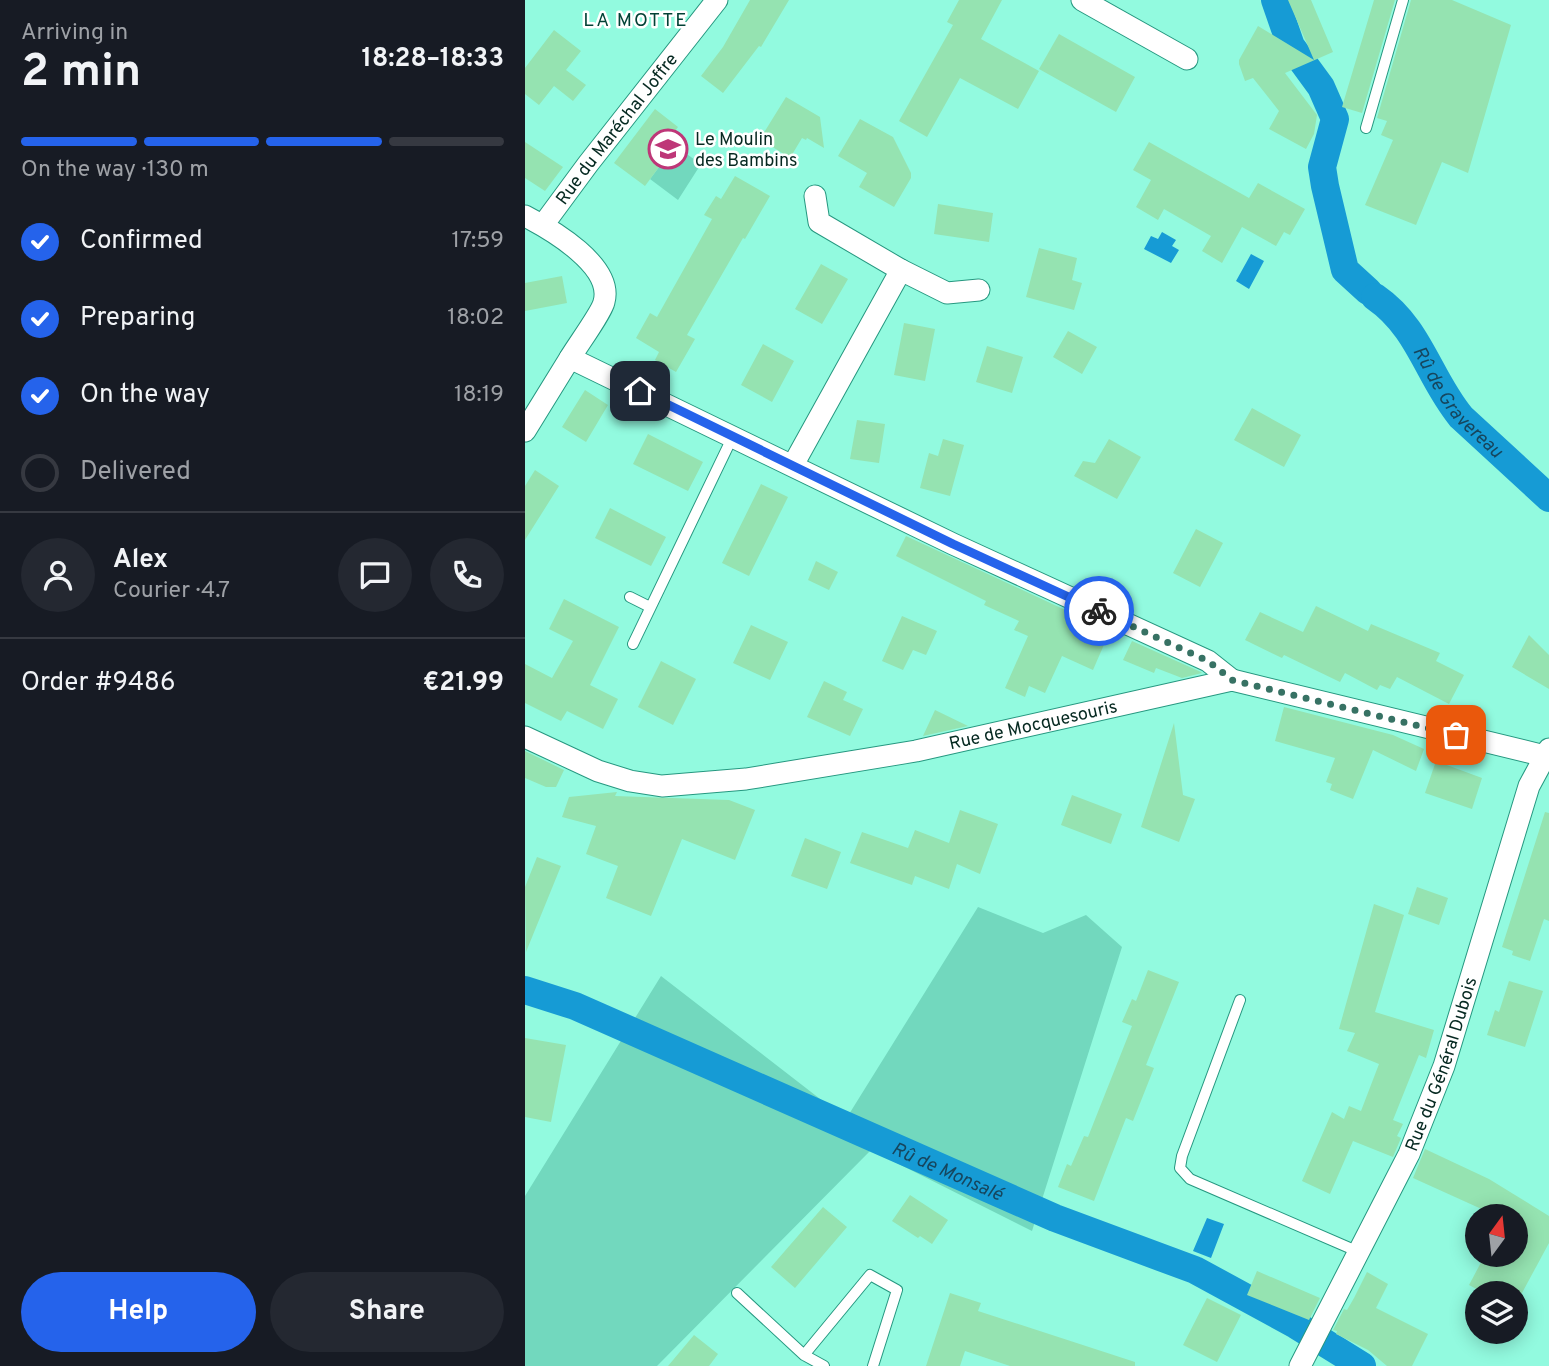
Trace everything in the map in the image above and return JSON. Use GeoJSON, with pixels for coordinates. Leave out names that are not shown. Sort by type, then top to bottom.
{"type":"FeatureCollection","features":[{"type":"Feature","properties":{"kind":"street","name":"Rue du Maréchal Joffre"},"geometry":{"type":"LineString","coordinates":[[534,221],[591,160],[717,0]]}},
{"type":"Feature","properties":{"kind":"street"},"geometry":{"type":"LineString","coordinates":[[1082,0],[1187,59]]}},
{"type":"Feature","properties":{"kind":"street"},"geometry":{"type":"LineString","coordinates":[[815,197],[820,222],[901,270],[947,292],[979,290]]}},
{"type":"Feature","properties":{"kind":"street"},"geometry":{"type":"LineString","coordinates":[[525,431],[604,302],[603,283],[597,269],[583,255],[534,221]]}},
{"type":"Feature","properties":{"kind":"street"},"geometry":{"type":"LineString","coordinates":[[793,466],[901,270]]}},
{"type":"Feature","properties":{"kind":"street"},"geometry":{"type":"LineString","coordinates":[[570,358],[953,544],[1208,661],[1232,680]]}},
{"type":"Feature","properties":{"kind":"street","name":"Rue de Mocquesouris"},"geometry":{"type":"LineString","coordinates":[[525,737],[598,771],[630,781],[662,786],[746,779],[892,755],[1232,680],[1547,754]]}},
{"type":"Feature","properties":{"kind":"street","name":"Rue du Général Dubois"},"geometry":{"type":"LineString","coordinates":[[1300,1366],[1409,1154],[1444,1066],[1529,786],[1547,754]]}},
{"type":"Feature","properties":{"kind":"lane"},"geometry":{"type":"LineString","coordinates":[[1366,128],[1403,0]]}},
{"type":"Feature","properties":{"kind":"lane"},"geometry":{"type":"LineString","coordinates":[[633,644],[733,436]]}},
{"type":"Feature","properties":{"kind":"lane"},"geometry":{"type":"LineString","coordinates":[[630,597],[650,607]]}},
{"type":"Feature","properties":{"kind":"lane"},"geometry":{"type":"LineString","coordinates":[[1240,1000],[1182,1156],[1180,1168],[1190,1179],[1359,1252]]}},
{"type":"Feature","properties":{"kind":"lane"},"geometry":{"type":"LineString","coordinates":[[804,1355],[870,1275],[897,1290],[873,1366]]}},
{"type":"Feature","properties":{"kind":"lane"},"geometry":{"type":"LineString","coordinates":[[737,1293],[804,1355],[824,1366]]}},
{"type":"Feature","properties":{"kind":"shaded area"},"geometry":{"type":"Polygon","coordinates":[[[668,141],[701,164],[678,200],[650,179],[662,163],[656,158],[668,141]]]}},
{"type":"Feature","properties":{"kind":"shaded area"},"geometry":{"type":"Polygon","coordinates":[[[1162,232],[1176,240],[1172,246],[1179,250],[1171,263],[1144,249],[1151,236],[1158,239],[1162,232]]]}},
{"type":"Feature","properties":{"kind":"shaded area"},"geometry":{"type":"Polygon","coordinates":[[[1251,254],[1264,261],[1249,289],[1236,281],[1251,254]]]}},
{"type":"Feature","properties":{"kind":"shaded area"},"geometry":{"type":"Polygon","coordinates":[[[978,907],[1043,933],[1086,915],[1122,947],[1032,1231],[871,1150],[657,1366],[525,1366],[525,1196],[661,976],[846,1119],[978,907]]]}},
{"type":"Feature","properties":{"kind":"shaded area"},"geometry":{"type":"Polygon","coordinates":[[[1207,1218],[1224,1224],[1211,1258],[1193,1251],[1207,1218]]]}},
{"type":"Feature","properties":{"kind":"building"},"geometry":{"type":"Polygon","coordinates":[[[750,0],[789,0],[761,47],[759,46],[723,93],[701,76],[723,47],[750,0]]]}},
{"type":"Feature","properties":{"kind":"building"},"geometry":{"type":"Polygon","coordinates":[[[959,0],[1002,0],[981,39],[1039,71],[1018,109],[960,78],[927,137],[899,121],[953,25],[947,22],[959,0]]]}},
{"type":"Feature","properties":{"kind":"building"},"geometry":{"type":"Polygon","coordinates":[[[1288,0],[1311,0],[1333,52],[1285,73],[1317,115],[1314,134],[1306,149],[1269,129],[1279,111],[1253,78],[1245,81],[1239,64],[1258,26],[1314,60],[1288,0]]]}},
{"type":"Feature","properties":{"kind":"building"},"geometry":{"type":"Polygon","coordinates":[[[1374,0],[1395,0],[1362,113],[1342,107],[1374,0]]]}},
{"type":"Feature","properties":{"kind":"building"},"geometry":{"type":"Polygon","coordinates":[[[1411,0],[1452,0],[1511,25],[1468,173],[1442,162],[1416,225],[1365,205],[1393,140],[1381,135],[1387,121],[1377,118],[1411,0]]]}},
{"type":"Feature","properties":{"kind":"building"},"geometry":{"type":"Polygon","coordinates":[[[554,30],[581,51],[566,70],[586,85],[573,101],[554,86],[539,105],[525,94],[525,68],[554,30]]]}},
{"type":"Feature","properties":{"kind":"building"},"geometry":{"type":"Polygon","coordinates":[[[1059,34],[1135,77],[1116,112],[1039,69],[1059,34]]]}},
{"type":"Feature","properties":{"kind":"building"},"geometry":{"type":"Polygon","coordinates":[[[786,97],[820,117],[824,148],[802,138],[790,158],[760,139],[786,97]]]}},
{"type":"Feature","properties":{"kind":"building"},"geometry":{"type":"Polygon","coordinates":[[[655,109],[678,127],[656,158],[662,163],[645,186],[614,163],[655,109]]]}},
{"type":"Feature","properties":{"kind":"building"},"geometry":{"type":"Polygon","coordinates":[[[860,119],[893,137],[911,173],[911,178],[894,207],[859,187],[867,173],[838,156],[860,119]]]}},
{"type":"Feature","properties":{"kind":"building"},"geometry":{"type":"Polygon","coordinates":[[[525,142],[563,167],[545,191],[525,178],[525,142]]]}},
{"type":"Feature","properties":{"kind":"building"},"geometry":{"type":"Polygon","coordinates":[[[1149,142],[1249,198],[1258,183],[1305,209],[1290,235],[1284,232],[1276,246],[1242,227],[1222,263],[1202,251],[1211,236],[1164,209],[1158,220],[1136,207],[1151,180],[1133,170],[1149,142]]]}},
{"type":"Feature","properties":{"kind":"building"},"geometry":{"type":"Polygon","coordinates":[[[735,176],[770,196],[687,335],[695,339],[676,372],[655,360],[659,352],[636,338],[650,313],[657,317],[712,219],[704,215],[716,196],[721,199],[735,176]]]}},
{"type":"Feature","properties":{"kind":"building"},"geometry":{"type":"Polygon","coordinates":[[[938,204],[993,213],[989,242],[934,234],[938,204]]]}},
{"type":"Feature","properties":{"kind":"building"},"geometry":{"type":"Polygon","coordinates":[[[1039,248],[1077,258],[1072,280],[1082,283],[1074,310],[1026,297],[1039,248]]]}},
{"type":"Feature","properties":{"kind":"building"},"geometry":{"type":"Polygon","coordinates":[[[821,264],[848,279],[822,324],[795,309],[821,264]]]}},
{"type":"Feature","properties":{"kind":"building"},"geometry":{"type":"Polygon","coordinates":[[[562,276],[567,303],[525,311],[525,283],[562,276]]]}},
{"type":"Feature","properties":{"kind":"building"},"geometry":{"type":"Polygon","coordinates":[[[904,323],[935,329],[925,381],[894,375],[904,323]]]}},
{"type":"Feature","properties":{"kind":"building"},"geometry":{"type":"Polygon","coordinates":[[[1068,331],[1097,347],[1082,374],[1053,357],[1068,331]]]}},
{"type":"Feature","properties":{"kind":"building"},"geometry":{"type":"Polygon","coordinates":[[[763,344],[794,361],[772,402],[741,385],[763,344]]]}},
{"type":"Feature","properties":{"kind":"building"},"geometry":{"type":"Polygon","coordinates":[[[987,346],[1023,357],[1012,393],[976,382],[987,346]]]}},
{"type":"Feature","properties":{"kind":"building"},"geometry":{"type":"Polygon","coordinates":[[[585,390],[608,405],[586,442],[562,427],[585,390]]]}},
{"type":"Feature","properties":{"kind":"building"},"geometry":{"type":"Polygon","coordinates":[[[1252,408],[1301,435],[1284,467],[1234,440],[1252,408]]]}},
{"type":"Feature","properties":{"kind":"building"},"geometry":{"type":"Polygon","coordinates":[[[857,420],[885,424],[879,463],[850,459],[857,420]]]}},
{"type":"Feature","properties":{"kind":"building"},"geometry":{"type":"Polygon","coordinates":[[[648,434],[703,462],[688,491],[633,464],[648,434]]]}},
{"type":"Feature","properties":{"kind":"building"},"geometry":{"type":"Polygon","coordinates":[[[943,439],[964,445],[950,496],[920,488],[929,453],[938,456],[943,439]]]}},
{"type":"Feature","properties":{"kind":"building"},"geometry":{"type":"Polygon","coordinates":[[[1109,439],[1141,457],[1117,499],[1074,476],[1083,461],[1095,463],[1109,439]]]}},
{"type":"Feature","properties":{"kind":"building"},"geometry":{"type":"Polygon","coordinates":[[[535,470],[559,486],[525,540],[525,486],[535,470]]]}},
{"type":"Feature","properties":{"kind":"building"},"geometry":{"type":"Polygon","coordinates":[[[761,484],[788,497],[749,576],[722,563],[761,484]]]}},
{"type":"Feature","properties":{"kind":"building"},"geometry":{"type":"Polygon","coordinates":[[[610,508],[666,537],[651,566],[595,538],[610,508]]]}},
{"type":"Feature","properties":{"kind":"building"},"geometry":{"type":"Polygon","coordinates":[[[1196,529],[1223,543],[1200,587],[1173,573],[1196,529]]]}},
{"type":"Feature","properties":{"kind":"building"},"geometry":{"type":"Polygon","coordinates":[[[906,536],[1076,615],[1071,626],[1106,640],[1093,670],[1062,656],[1045,693],[1029,686],[1025,697],[1005,688],[1028,636],[1014,630],[1019,621],[984,605],[986,601],[896,556],[906,536]]]}},
{"type":"Feature","properties":{"kind":"building"},"geometry":{"type":"Polygon","coordinates":[[[816,561],[838,572],[829,590],[808,580],[816,561]]]}},
{"type":"Feature","properties":{"kind":"building"},"geometry":{"type":"Polygon","coordinates":[[[564,599],[619,627],[590,685],[618,699],[603,729],[567,711],[561,721],[525,703],[525,664],[552,678],[573,641],[549,629],[564,599]]]}},
{"type":"Feature","properties":{"kind":"building"},"geometry":{"type":"Polygon","coordinates":[[[1316,606],[1368,631],[1371,624],[1440,653],[1436,661],[1464,675],[1449,704],[1397,677],[1390,689],[1380,685],[1377,690],[1345,673],[1340,682],[1245,640],[1260,612],[1303,632],[1316,606]]]}},
{"type":"Feature","properties":{"kind":"building"},"geometry":{"type":"Polygon","coordinates":[[[902,616],[937,631],[926,655],[913,650],[903,670],[882,661],[902,616]]]}},
{"type":"Feature","properties":{"kind":"building"},"geometry":{"type":"Polygon","coordinates":[[[751,625],[788,642],[770,680],[733,663],[751,625]]]}},
{"type":"Feature","properties":{"kind":"building"},"geometry":{"type":"Polygon","coordinates":[[[1529,635],[1549,655],[1549,689],[1512,667],[1529,635]]]}},
{"type":"Feature","properties":{"kind":"building"},"geometry":{"type":"Polygon","coordinates":[[[1132,641],[1202,673],[1182,678],[1156,668],[1154,673],[1123,660],[1132,641]]]}},
{"type":"Feature","properties":{"kind":"building"},"geometry":{"type":"Polygon","coordinates":[[[661,661],[696,679],[673,725],[638,707],[661,661]]]}},
{"type":"Feature","properties":{"kind":"building"},"geometry":{"type":"Polygon","coordinates":[[[824,681],[847,692],[843,700],[863,709],[850,736],[807,717],[824,681]]]}},
{"type":"Feature","properties":{"kind":"building"},"geometry":{"type":"Polygon","coordinates":[[[1284,707],[1393,735],[1424,749],[1416,771],[1373,750],[1353,799],[1330,790],[1332,784],[1326,782],[1335,758],[1275,741],[1284,707]]]}},
{"type":"Feature","properties":{"kind":"building"},"geometry":{"type":"Polygon","coordinates":[[[935,710],[968,726],[923,736],[935,710]]]}},
{"type":"Feature","properties":{"kind":"building"},"geometry":{"type":"Polygon","coordinates":[[[1174,723],[1183,795],[1195,799],[1179,842],[1141,827],[1174,723]]]}},
{"type":"Feature","properties":{"kind":"building"},"geometry":{"type":"Polygon","coordinates":[[[525,751],[564,770],[556,787],[546,787],[525,778],[525,751]]]}},
{"type":"Feature","properties":{"kind":"building"},"geometry":{"type":"Polygon","coordinates":[[[1436,761],[1482,778],[1472,809],[1425,793],[1436,761]]]}},
{"type":"Feature","properties":{"kind":"building"},"geometry":{"type":"Polygon","coordinates":[[[617,792],[615,796],[729,800],[755,810],[735,860],[682,839],[651,916],[606,898],[618,866],[586,854],[596,826],[562,817],[569,797],[617,792]]]}},
{"type":"Feature","properties":{"kind":"building"},"geometry":{"type":"Polygon","coordinates":[[[1072,795],[1122,814],[1111,844],[1061,825],[1072,795]]]}},
{"type":"Feature","properties":{"kind":"building"},"geometry":{"type":"Polygon","coordinates":[[[960,810],[998,824],[980,874],[957,864],[949,889],[915,876],[912,885],[850,863],[862,832],[908,848],[915,830],[949,843],[960,810]]]}},
{"type":"Feature","properties":{"kind":"building"},"geometry":{"type":"Polygon","coordinates":[[[1545,812],[1549,813],[1549,921],[1544,919],[1530,961],[1512,955],[1513,951],[1502,947],[1545,812]]]}},
{"type":"Feature","properties":{"kind":"building"},"geometry":{"type":"Polygon","coordinates":[[[805,838],[841,852],[827,889],[791,876],[805,838]]]}},
{"type":"Feature","properties":{"kind":"building"},"geometry":{"type":"Polygon","coordinates":[[[537,857],[561,866],[526,952],[525,887],[537,857]]]}},
{"type":"Feature","properties":{"kind":"building"},"geometry":{"type":"Polygon","coordinates":[[[1417,887],[1448,898],[1439,925],[1408,914],[1417,887]]]}},
{"type":"Feature","properties":{"kind":"building"},"geometry":{"type":"Polygon","coordinates":[[[1374,904],[1404,915],[1375,1012],[1434,1030],[1426,1058],[1419,1055],[1393,1120],[1403,1124],[1397,1136],[1401,1138],[1393,1157],[1353,1141],[1330,1194],[1302,1181],[1332,1112],[1344,1119],[1349,1106],[1361,1111],[1379,1064],[1347,1051],[1355,1033],[1339,1029],[1374,904]]]}},
{"type":"Feature","properties":{"kind":"building"},"geometry":{"type":"Polygon","coordinates":[[[1148,970],[1179,982],[1146,1065],[1154,1068],[1133,1121],[1126,1118],[1094,1201],[1058,1187],[1067,1164],[1071,1166],[1084,1136],[1088,1137],[1132,1026],[1122,1022],[1132,999],[1136,1001],[1148,970]]]}},
{"type":"Feature","properties":{"kind":"building"},"geometry":{"type":"Polygon","coordinates":[[[1509,981],[1543,991],[1525,1047],[1487,1035],[1495,1010],[1499,1012],[1509,981]]]}},
{"type":"Feature","properties":{"kind":"building"},"geometry":{"type":"Polygon","coordinates":[[[525,1038],[566,1045],[551,1122],[525,1117],[525,1038]]]}},
{"type":"Feature","properties":{"kind":"building"},"geometry":{"type":"Polygon","coordinates":[[[1425,1149],[1489,1179],[1549,1216],[1549,1243],[1528,1282],[1471,1281],[1479,1267],[1528,1267],[1528,1204],[1470,1204],[1413,1178],[1425,1149]]]}},
{"type":"Feature","properties":{"kind":"building"},"geometry":{"type":"Polygon","coordinates":[[[910,1195],[948,1220],[932,1244],[892,1221],[910,1195]]]}},
{"type":"Feature","properties":{"kind":"building"},"geometry":{"type":"Polygon","coordinates":[[[823,1207],[847,1227],[795,1288],[771,1267],[823,1207]]]}},
{"type":"Feature","properties":{"kind":"building"},"geometry":{"type":"Polygon","coordinates":[[[1257,1271],[1320,1298],[1309,1320],[1247,1295],[1257,1271]]]}},
{"type":"Feature","properties":{"kind":"building"},"geometry":{"type":"Polygon","coordinates":[[[1367,1272],[1388,1284],[1376,1308],[1428,1334],[1412,1366],[1387,1366],[1368,1350],[1333,1330],[1367,1272]]]}},
{"type":"Feature","properties":{"kind":"building"},"geometry":{"type":"Polygon","coordinates":[[[950,1293],[981,1303],[978,1311],[1135,1362],[1135,1366],[1010,1366],[965,1351],[960,1366],[926,1366],[950,1293]]]}},
{"type":"Feature","properties":{"kind":"building"},"geometry":{"type":"Polygon","coordinates":[[[1207,1298],[1241,1315],[1217,1362],[1183,1345],[1207,1298]]]}},
{"type":"Feature","properties":{"kind":"building"},"geometry":{"type":"Polygon","coordinates":[[[694,1335],[718,1354],[709,1366],[668,1366],[694,1335]]]}},
{"type":"Feature","properties":{"kind":"waterway","name":"Rû de Gravereau"},"geometry":{"type":"LineString","coordinates":[[1275,0],[1291,46],[1321,87],[1335,119],[1322,167],[1325,186],[1345,270],[1368,291]]}},
{"type":"Feature","properties":{"kind":"waterway","name":"Rû de Gravereau"},"geometry":{"type":"LineString","coordinates":[[1375,297],[1403,323],[1461,417],[1549,498]]}},
{"type":"Feature","properties":{"kind":"waterway","name":"Rû de Monsalé"},"geometry":{"type":"LineString","coordinates":[[525,990],[575,1006],[1055,1218],[1195,1270],[1296,1325],[1362,1366]]}},
{"type":"Feature","properties":{"kind":"way so far"},"geometry":{"type":"LineString","coordinates":[[1099,611],[1208,661],[1232,680],[1456,735]]}},
{"type":"Feature","properties":{"kind":"place","name":"Le Moulin des Bambins"},"geometry":{"type":"Point","coordinates":[668,149]}},
{"type":"Feature","properties":{"kind":"district","name":"LA MOTTE"},"geometry":{"type":"Point","coordinates":[636,19]}},
{"type":"Feature","properties":{"kind":"route"},"geometry":{"type":"LineString","coordinates":[[640,391],[953,544],[1099,611]]}}]}
